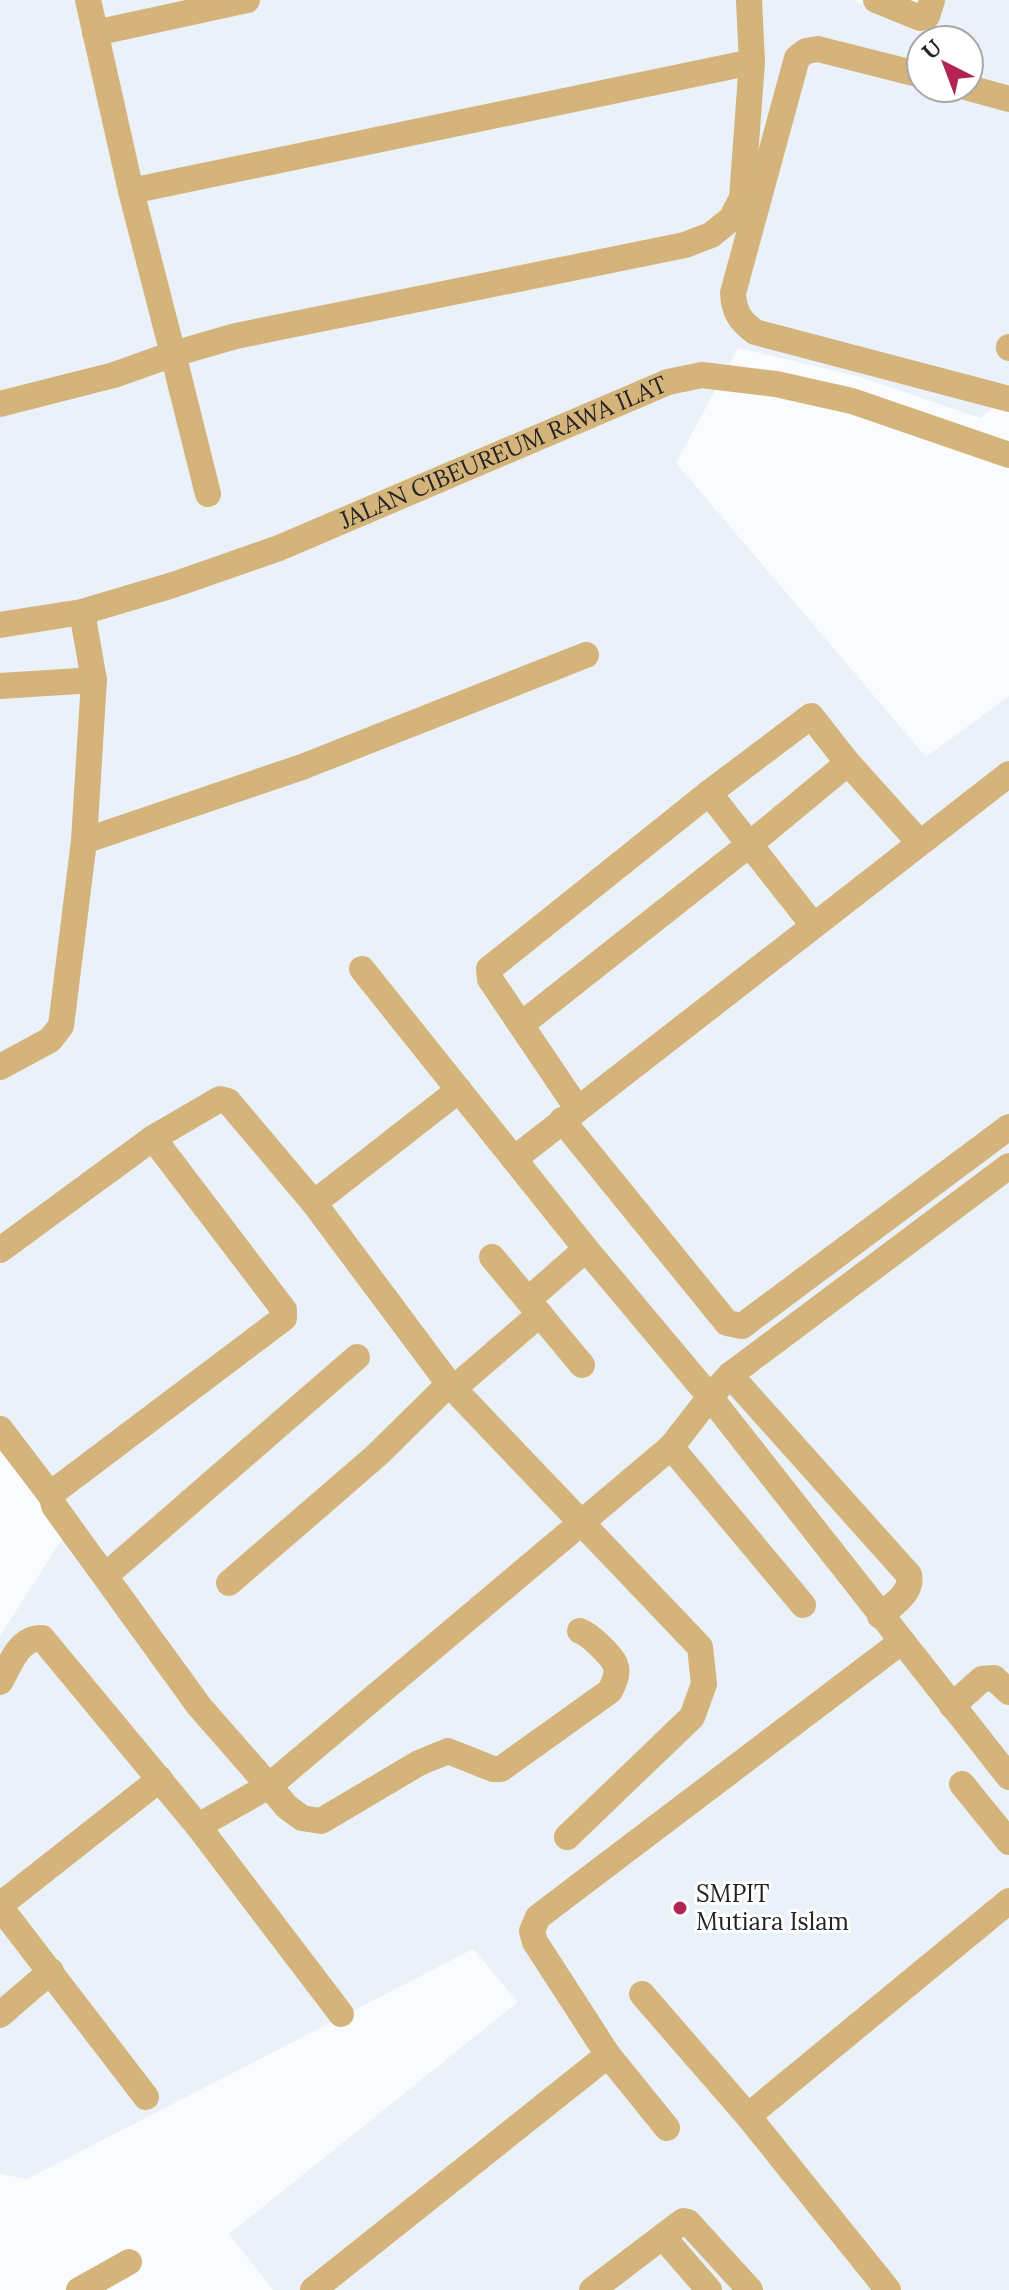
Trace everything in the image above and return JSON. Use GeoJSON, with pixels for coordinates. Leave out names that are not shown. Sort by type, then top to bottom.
{"type":"FeatureCollection","features":[{"type":"Feature","properties":{"kind":"street"},"geometry":{"type":"LineString","coordinates":[[88,0],[131,191],[208,494]]}},
{"type":"Feature","properties":{"kind":"street"},"geometry":{"type":"LineString","coordinates":[[95,33],[247,0]]}},
{"type":"Feature","properties":{"kind":"street"},"geometry":{"type":"LineString","coordinates":[[0,404],[114,375],[236,336],[685,245],[711,235],[731,219],[742,198],[752,62],[749,0]]}},
{"type":"Feature","properties":{"kind":"street"},"geometry":{"type":"LineString","coordinates":[[876,0],[920,18],[927,16],[932,0]]}},
{"type":"Feature","properties":{"kind":"street"},"geometry":{"type":"LineString","coordinates":[[905,71],[818,49],[806,51],[797,58],[733,293],[737,316],[755,332],[1009,399]]}},
{"type":"Feature","properties":{"kind":"street"},"geometry":{"type":"LineString","coordinates":[[131,191],[752,62]]}},
{"type":"Feature","properties":{"kind":"street"},"geometry":{"type":"LineString","coordinates":[[985,92],[1009,99]]}},
{"type":"Feature","properties":{"kind":"street","name":"JALAN CIBEUREUM RAWA ILAT"},"geometry":{"type":"LineString","coordinates":[[0,625],[82,612],[173,585],[279,548],[654,388],[702,375],[776,384],[852,401],[1006,444]]}},
{"type":"Feature","properties":{"kind":"street"},"geometry":{"type":"LineString","coordinates":[[0,1067],[50,1040],[61,1026],[84,841],[94,680],[82,612]]}},
{"type":"Feature","properties":{"kind":"street"},"geometry":{"type":"LineString","coordinates":[[84,841],[302,767],[586,655]]}},
{"type":"Feature","properties":{"kind":"street"},"geometry":{"type":"LineString","coordinates":[[0,686],[94,680]]}},
{"type":"Feature","properties":{"kind":"street"},"geometry":{"type":"LineString","coordinates":[[919,842],[848,763],[811,716],[709,793],[491,967],[488,973],[522,1024],[570,1114],[727,1323],[742,1326],[1009,1127]]}},
{"type":"Feature","properties":{"kind":"street"},"geometry":{"type":"LineString","coordinates":[[522,1024],[848,763]]}},
{"type":"Feature","properties":{"kind":"street"},"geometry":{"type":"LineString","coordinates":[[514,1159],[1009,774]]}},
{"type":"Feature","properties":{"kind":"street"},"geometry":{"type":"LineString","coordinates":[[709,793],[813,925]]}},
{"type":"Feature","properties":{"kind":"street"},"geometry":{"type":"LineString","coordinates":[[362,969],[586,1249],[710,1397],[1009,1777]]}},
{"type":"Feature","properties":{"kind":"street"},"geometry":{"type":"LineString","coordinates":[[314,1203],[459,1090]]}},
{"type":"Feature","properties":{"kind":"street"},"geometry":{"type":"LineString","coordinates":[[0,1250],[153,1138],[223,1099],[228,1101],[314,1203],[451,1386],[700,1647],[704,1684],[692,1717],[567,1837]]}},
{"type":"Feature","properties":{"kind":"street"},"geometry":{"type":"LineString","coordinates":[[52,1497],[56,1490],[284,1318],[284,1310],[153,1138]]}},
{"type":"Feature","properties":{"kind":"street"},"geometry":{"type":"LineString","coordinates":[[198,1826],[269,1786],[583,1523],[671,1447],[730,1375],[1009,1166]]}},
{"type":"Feature","properties":{"kind":"street"},"geometry":{"type":"LineString","coordinates":[[229,1583],[377,1455],[451,1386],[534,1307],[586,1249]]}},
{"type":"Feature","properties":{"kind":"street"},"geometry":{"type":"LineString","coordinates":[[492,1257],[582,1365]]}},
{"type":"Feature","properties":{"kind":"street"},"geometry":{"type":"LineString","coordinates":[[105,1576],[357,1357]]}},
{"type":"Feature","properties":{"kind":"street"},"geometry":{"type":"LineString","coordinates":[[730,1375],[909,1575],[911,1583],[908,1591],[880,1616]]}},
{"type":"Feature","properties":{"kind":"street"},"geometry":{"type":"LineString","coordinates":[[0,1429],[52,1497],[54,1506],[199,1706],[287,1807],[302,1818],[321,1821],[436,1754],[448,1751],[493,1769],[501,1769],[610,1691],[616,1679],[615,1665],[590,1635],[580,1631]]}},
{"type":"Feature","properties":{"kind":"street"},"geometry":{"type":"LineString","coordinates":[[671,1447],[803,1605]]}},
{"type":"Feature","properties":{"kind":"street"},"geometry":{"type":"LineString","coordinates":[[0,1682],[25,1642],[42,1638],[198,1826],[341,2014]]}},
{"type":"Feature","properties":{"kind":"street"},"geometry":{"type":"LineString","coordinates":[[667,2128],[608,2055],[535,1942],[532,1931],[538,1917],[901,1642]]}},
{"type":"Feature","properties":{"kind":"street"},"geometry":{"type":"LineString","coordinates":[[952,1706],[982,1679],[994,1678],[1009,1692]]}},
{"type":"Feature","properties":{"kind":"street"},"geometry":{"type":"LineString","coordinates":[[146,2097],[0,1906],[160,1779]]}},
{"type":"Feature","properties":{"kind":"street"},"geometry":{"type":"LineString","coordinates":[[962,1784],[1009,1842]]}},
{"type":"Feature","properties":{"kind":"street"},"geometry":{"type":"LineString","coordinates":[[748,2116],[1009,1901]]}},
{"type":"Feature","properties":{"kind":"street"},"geometry":{"type":"LineString","coordinates":[[0,2015],[51,1971]]}},
{"type":"Feature","properties":{"kind":"street"},"geometry":{"type":"LineString","coordinates":[[642,1994],[748,2116],[888,2290]]}},
{"type":"Feature","properties":{"kind":"street"},"geometry":{"type":"LineString","coordinates":[[313,2290],[608,2055]]}},
{"type":"Feature","properties":{"kind":"street"},"geometry":{"type":"LineString","coordinates":[[592,2290],[680,2223],[688,2222],[750,2290]]}},
{"type":"Feature","properties":{"kind":"street"},"geometry":{"type":"LineString","coordinates":[[663,2237],[709,2290]]}},
{"type":"Feature","properties":{"kind":"street"},"geometry":{"type":"LineString","coordinates":[[79,2290],[129,2262]]}},
{"type":"Feature","properties":{"kind":"shaded area"},"geometry":{"type":"Polygon","coordinates":[[[0,0],[853,0],[905,26],[905,104],[985,104],[985,24],[921,24],[927,0],[1009,0],[1009,409],[999,404],[980,418],[857,376],[738,348],[676,463],[926,757],[1009,696],[1009,2290],[273,2290],[229,2234],[518,2002],[473,1949],[27,2179],[0,2174],[0,1636],[71,1525],[0,1429],[0,0]]]}},
{"type":"Feature","properties":{"kind":"place","name":"SMPIT Mutiara Islam"},"geometry":{"type":"Point","coordinates":[680,1908]}}]}
